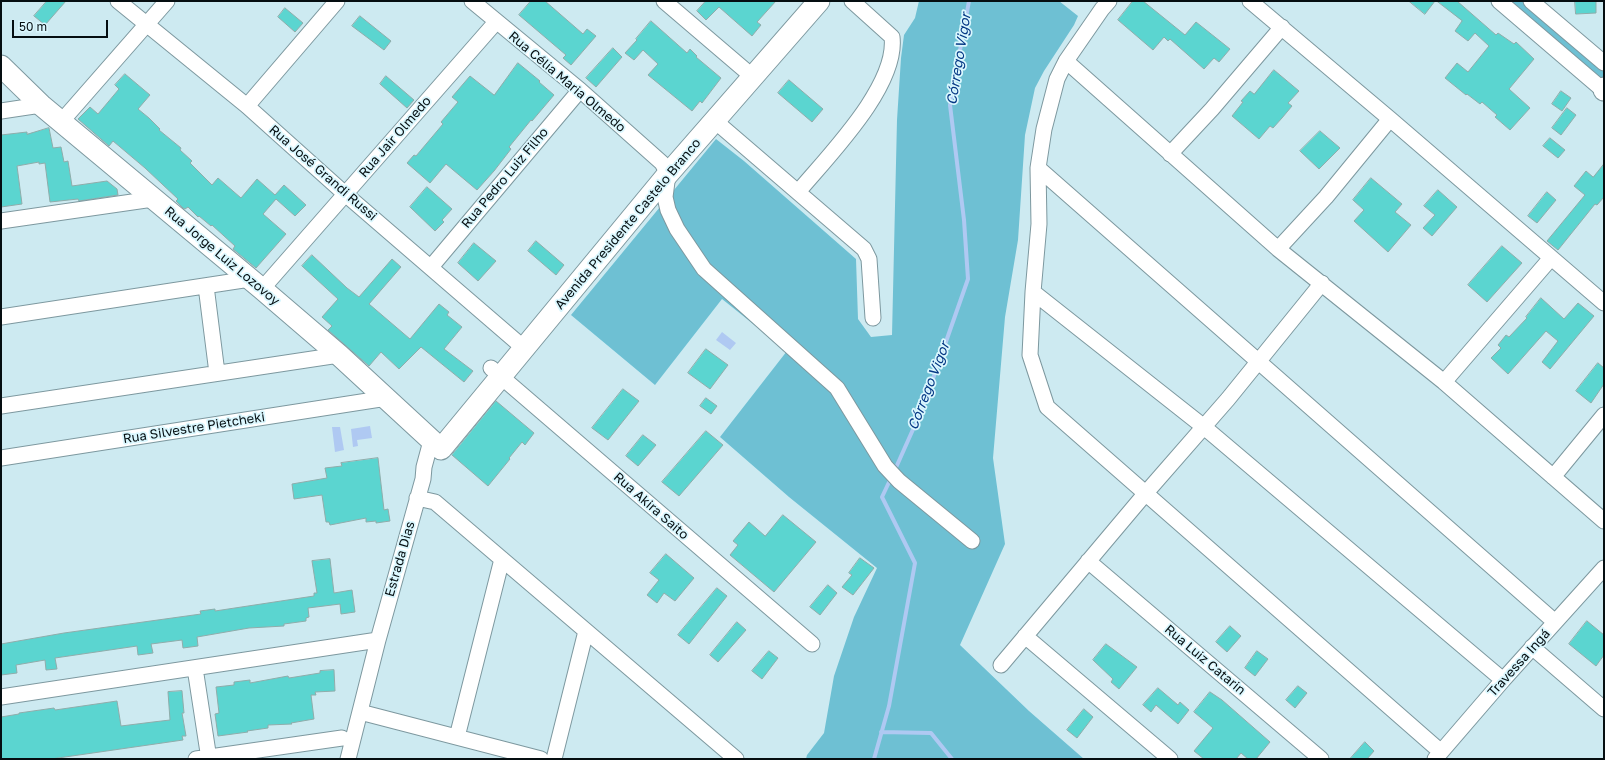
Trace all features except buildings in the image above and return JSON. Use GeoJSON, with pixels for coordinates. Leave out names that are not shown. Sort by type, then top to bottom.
{"type":"FeatureCollection","features":[{"type":"Feature","properties":{"kind":"street","name":"Rua José Grandi Russi"},"geometry":{"type":"LineString","coordinates":[[118,1],[247,106],[344,193],[519,345]]}},
{"type":"Feature","properties":{"kind":"street"},"geometry":{"type":"LineString","coordinates":[[61,122],[167,1]]}},
{"type":"Feature","properties":{"kind":"street"},"geometry":{"type":"LineString","coordinates":[[247,106],[336,1]]}},
{"type":"Feature","properties":{"kind":"street","name":"Rua Célia Maria Olmedo"},"geometry":{"type":"LineString","coordinates":[[472,1],[580,90],[665,169]]}},
{"type":"Feature","properties":{"kind":"street"},"geometry":{"type":"LineString","coordinates":[[664,1],[750,73]]}},
{"type":"Feature","properties":{"kind":"street","name":"Avenida Presidente Castelo Branco"},"geometry":{"type":"LineString","coordinates":[[665,169],[715,121],[804,1]]}},
{"type":"Feature","properties":{"kind":"street","name":"Avenida Presidente Castelo Branco"},"geometry":{"type":"LineString","coordinates":[[436,445],[665,169],[750,73],[819,1]]}},
{"type":"Feature","properties":{"kind":"street"},"geometry":{"type":"LineString","coordinates":[[798,192],[873,100],[890,60],[893,45],[892,37],[852,1]]}},
{"type":"Feature","properties":{"kind":"street"},"geometry":{"type":"LineString","coordinates":[[1109,1],[1066,61],[1057,79],[1044,129],[1038,168],[1039,224],[1033,292],[1030,355],[1047,407],[1438,755]]}},
{"type":"Feature","properties":{"kind":"street"},"geometry":{"type":"LineString","coordinates":[[1250,1],[1604,302]]}},
{"type":"Feature","properties":{"kind":"street"},"geometry":{"type":"LineString","coordinates":[[1499,1],[1604,89]]}},
{"type":"Feature","properties":{"kind":"street"},"geometry":{"type":"LineString","coordinates":[[1531,1],[1604,62]]}},
{"type":"Feature","properties":{"kind":"street","name":"Rua Jair Olmedo"},"geometry":{"type":"LineString","coordinates":[[256,284],[344,193],[496,22]]}},
{"type":"Feature","properties":{"kind":"street"},"geometry":{"type":"LineString","coordinates":[[1170,154],[1212,110],[1282,27]]}},
{"type":"Feature","properties":{"kind":"street"},"geometry":{"type":"LineString","coordinates":[[1066,61],[1278,249],[1444,382],[1604,521]]}},
{"type":"Feature","properties":{"kind":"street","name":"Rua Jorge Luiz Lozovoy"},"geometry":{"type":"LineString","coordinates":[[1,66],[41,105],[256,284],[338,355],[387,398],[436,445]]}},
{"type":"Feature","properties":{"kind":"street","name":"Rua Pedro Luiz Filho"},"geometry":{"type":"LineString","coordinates":[[431,267],[580,90]]}},
{"type":"Feature","properties":{"kind":"street"},"geometry":{"type":"LineString","coordinates":[[1,111],[41,105]]}},
{"type":"Feature","properties":{"kind":"street"},"geometry":{"type":"LineString","coordinates":[[1278,249],[1326,197],[1390,119]]}},
{"type":"Feature","properties":{"kind":"street"},"geometry":{"type":"LineString","coordinates":[[715,121],[864,249],[869,259],[873,318]]}},
{"type":"Feature","properties":{"kind":"street"},"geometry":{"type":"LineString","coordinates":[[1038,168],[1257,362],[1555,622]]}},
{"type":"Feature","properties":{"kind":"street"},"geometry":{"type":"LineString","coordinates":[[665,169],[665,197],[668,210],[677,229],[704,269],[838,388],[885,466],[899,481],[972,541]]}},
{"type":"Feature","properties":{"kind":"street"},"geometry":{"type":"LineString","coordinates":[[1,221],[153,199]]}},
{"type":"Feature","properties":{"kind":"street"},"geometry":{"type":"LineString","coordinates":[[1444,382],[1551,258]]}},
{"type":"Feature","properties":{"kind":"street"},"geometry":{"type":"LineString","coordinates":[[1001,664],[1145,494],[1204,427],[1322,283]]}},
{"type":"Feature","properties":{"kind":"street"},"geometry":{"type":"LineString","coordinates":[[1,317],[206,286],[256,284]]}},
{"type":"Feature","properties":{"kind":"street"},"geometry":{"type":"LineString","coordinates":[[206,286],[217,373]]}},
{"type":"Feature","properties":{"kind":"street"},"geometry":{"type":"LineString","coordinates":[[1033,292],[1204,427],[1503,680]]}},
{"type":"Feature","properties":{"kind":"street"},"geometry":{"type":"LineString","coordinates":[[1,406],[338,355]]}},
{"type":"Feature","properties":{"kind":"street","name":"Rua Akira Saito"},"geometry":{"type":"LineString","coordinates":[[496,372],[812,644]]}},
{"type":"Feature","properties":{"kind":"street","name":"Rua Silvestre Pietcheki"},"geometry":{"type":"LineString","coordinates":[[1,458],[387,398]]}},
{"type":"Feature","properties":{"kind":"street"},"geometry":{"type":"LineString","coordinates":[[1553,477],[1604,415]]}},
{"type":"Feature","properties":{"kind":"street","name":"Estrada Dias"},"geometry":{"type":"LineString","coordinates":[[378,640],[417,498],[436,445]]}},
{"type":"Feature","properties":{"kind":"street"},"geometry":{"type":"LineString","coordinates":[[417,498],[435,502],[736,759]]}},
{"type":"Feature","properties":{"kind":"street"},"geometry":{"type":"LineString","coordinates":[[457,737],[502,559]]}},
{"type":"Feature","properties":{"kind":"street","name":"Rua Luiz Catarin"},"geometry":{"type":"LineString","coordinates":[[1088,561],[1321,759]]}},
{"type":"Feature","properties":{"kind":"street","name":"Travessa Ingá"},"geometry":{"type":"LineString","coordinates":[[1438,755],[1532,647],[1604,568]]}},
{"type":"Feature","properties":{"kind":"street"},"geometry":{"type":"LineString","coordinates":[[554,759],[586,632]]}},
{"type":"Feature","properties":{"kind":"street"},"geometry":{"type":"LineString","coordinates":[[1025,636],[1170,759]]}},
{"type":"Feature","properties":{"kind":"street"},"geometry":{"type":"LineString","coordinates":[[1,697],[378,640],[360,712],[349,738],[348,759]]}},
{"type":"Feature","properties":{"kind":"street"},"geometry":{"type":"LineString","coordinates":[[1532,647],[1604,709]]}},
{"type":"Feature","properties":{"kind":"street"},"geometry":{"type":"LineString","coordinates":[[195,668],[205,758],[349,738]]}},
{"type":"Feature","properties":{"kind":"street"},"geometry":{"type":"LineString","coordinates":[[360,712],[541,759]]}},
{"type":"Feature","properties":{"kind":"shaded area"},"geometry":{"type":"Polygon","coordinates":[[[919,1],[1059,1],[1078,16],[1035,88],[1025,135],[1018,240],[1005,317],[993,458],[1005,544],[960,645],[1029,711],[1084,759],[806,759],[807,755],[824,733],[834,676],[854,617],[877,568],[789,497],[720,437],[787,351],[722,299],[655,385],[571,315],[716,139],[744,161],[856,259],[858,319],[871,337],[892,335],[897,120],[901,58],[904,35],[915,18],[919,1]]]}},
{"type":"Feature","properties":{"kind":"shaded area"},"geometry":{"type":"Polygon","coordinates":[[[1505,1],[1523,1],[1604,70],[1603,80],[1600,80],[1505,1]]]}},
{"type":"Feature","properties":{"kind":"shaded area"},"geometry":{"type":"Polygon","coordinates":[[[722,332],[736,343],[730,350],[716,340],[722,332]]]}},
{"type":"Feature","properties":{"kind":"shaded area"},"geometry":{"type":"Polygon","coordinates":[[[370,426],[372,438],[357,440],[358,446],[353,447],[351,429],[370,426]]]}},
{"type":"Feature","properties":{"kind":"shaded area"},"geometry":{"type":"Polygon","coordinates":[[[332,427],[340,427],[344,450],[335,452],[332,427]]]}},
{"type":"Feature","properties":{"kind":"waterway","name":"Córrego Vigor"},"geometry":{"type":"LineString","coordinates":[[894,472],[923,407],[968,279],[964,220],[950,105],[969,1]]}},
{"type":"Feature","properties":{"kind":"waterway","name":"Córrego Vigor"},"geometry":{"type":"LineString","coordinates":[[874,759],[889,706],[915,563],[882,497],[891,478]]}},
{"type":"Feature","properties":{"kind":"waterway"},"geometry":{"type":"LineString","coordinates":[[881,732],[931,733],[952,759]]}}]}
